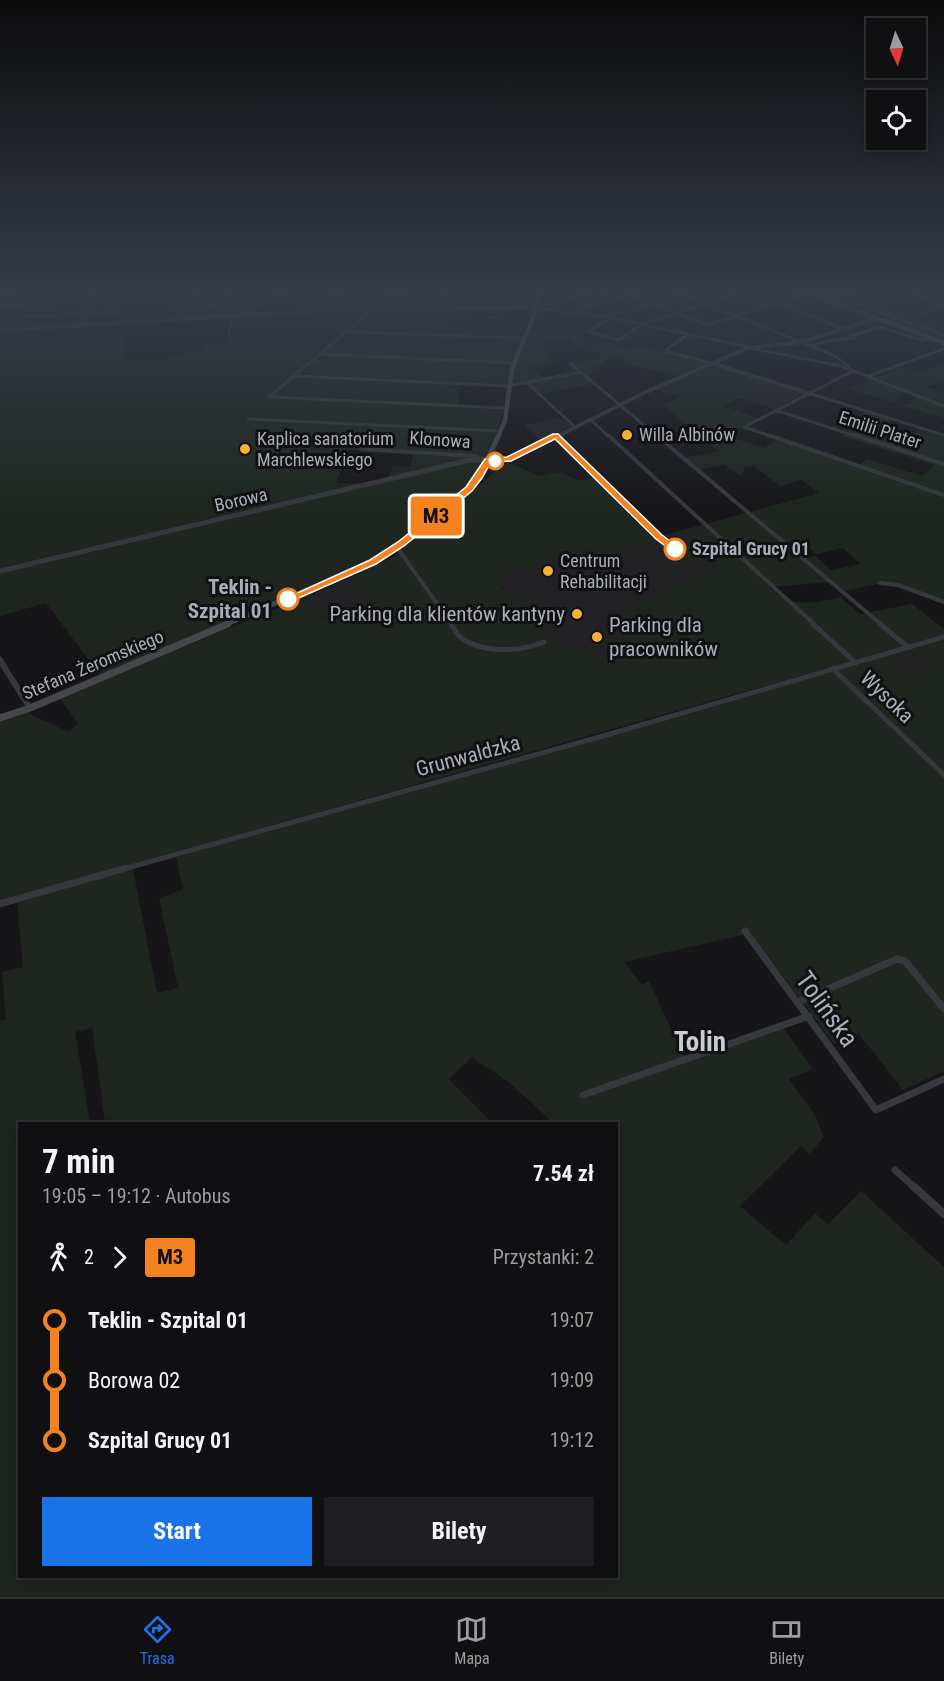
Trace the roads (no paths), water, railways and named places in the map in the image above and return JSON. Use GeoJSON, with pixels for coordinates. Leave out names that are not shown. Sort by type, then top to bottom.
{"type":"FeatureCollection","features":[{"type":"Feature","properties":{"kind":"main road","name":"Stefana Żeromskiego"},"geometry":{"type":"LineString","coordinates":[[0,718],[30,708],[364,566],[397,547],[469,489],[478,478],[501,431],[513,366]]}},
{"type":"Feature","properties":{"kind":"street"},"geometry":{"type":"LineString","coordinates":[[269,397],[306,366]]}},
{"type":"Feature","properties":{"kind":"street"},"geometry":{"type":"LineString","coordinates":[[573,366],[909,648]]}},
{"type":"Feature","properties":{"kind":"street","name":"Borowa"},"geometry":{"type":"LineString","coordinates":[[0,572],[478,459],[509,460],[590,419],[706,366]]}},
{"type":"Feature","properties":{"kind":"street"},"geometry":{"type":"LineString","coordinates":[[719,366],[944,435]]}},
{"type":"Feature","properties":{"kind":"street"},"geometry":{"type":"LineString","coordinates":[[832,366],[868,376],[944,406]]}},
{"type":"Feature","properties":{"kind":"street"},"geometry":{"type":"LineString","coordinates":[[868,376],[897,366]]}},
{"type":"Feature","properties":{"kind":"street"},"geometry":{"type":"LineString","coordinates":[[854,371],[744,427],[944,495]]}},
{"type":"Feature","properties":{"kind":"street"},"geometry":{"type":"LineString","coordinates":[[295,376],[508,386],[581,372]]}},
{"type":"Feature","properties":{"kind":"street"},"geometry":{"type":"LineString","coordinates":[[527,383],[574,427]]}},
{"type":"Feature","properties":{"kind":"street"},"geometry":{"type":"LineString","coordinates":[[269,397],[506,408]]}},
{"type":"Feature","properties":{"kind":"street","name":"Emilii Plater"},"geometry":{"type":"LineString","coordinates":[[775,410],[944,464]]}},
{"type":"Feature","properties":{"kind":"street"},"geometry":{"type":"LineString","coordinates":[[248,419],[501,431]]}},
{"type":"Feature","properties":{"kind":"street"},"geometry":{"type":"LineString","coordinates":[[590,419],[856,663]]}},
{"type":"Feature","properties":{"kind":"street"},"geometry":{"type":"LineString","coordinates":[[556,436],[659,537]]}},
{"type":"Feature","properties":{"kind":"street","name":"Klonowa"},"geometry":{"type":"LineString","coordinates":[[361,449],[476,456],[478,459]]}},
{"type":"Feature","properties":{"kind":"street"},"geometry":{"type":"LineString","coordinates":[[397,547],[459,636],[490,648],[525,648],[544,642]]}},
{"type":"Feature","properties":{"kind":"street"},"geometry":{"type":"LineString","coordinates":[[880,583],[898,585],[944,602]]}},
{"type":"Feature","properties":{"kind":"street","name":"Grunwaldzka"},"geometry":{"type":"LineString","coordinates":[[0,904],[359,802],[603,736],[944,638]]}},
{"type":"Feature","properties":{"kind":"street"},"geometry":{"type":"LineString","coordinates":[[0,660],[30,708]]}},
{"type":"Feature","properties":{"kind":"street","name":"Wysoka"},"geometry":{"type":"LineString","coordinates":[[832,669],[944,775]]}},
{"type":"Feature","properties":{"kind":"street","name":"Tolińska"},"geometry":{"type":"LineString","coordinates":[[745,931],[876,1110],[944,1079]]}},
{"type":"Feature","properties":{"kind":"street"},"geometry":{"type":"LineString","coordinates":[[798,1002],[897,959],[904,961],[944,1009]]}},
{"type":"Feature","properties":{"kind":"street"},"geometry":{"type":"LineString","coordinates":[[583,1095],[809,1016]]}},
{"type":"Feature","properties":{"kind":"street"},"geometry":{"type":"LineString","coordinates":[[895,1170],[944,1214]]}},
{"type":"Feature","properties":{"kind":"place","name":"Willa Albinów"},"geometry":{"type":"Point","coordinates":[627,435]}},
{"type":"Feature","properties":{"kind":"place","name":"Kaplica sanatorium Marchlewskiego"},"geometry":{"type":"Point","coordinates":[245,449]}},
{"type":"Feature","properties":{"kind":"place","name":"Szpital Grucy 01"},"geometry":{"type":"Point","coordinates":[675,549]}},
{"type":"Feature","properties":{"kind":"place","name":"Centrum Rehabilitacji"},"geometry":{"type":"Point","coordinates":[548,571]}},
{"type":"Feature","properties":{"kind":"place","name":"Teklin - Szpital 01"},"geometry":{"type":"Point","coordinates":[288,599]}},
{"type":"Feature","properties":{"kind":"place","name":"Parking dla klientów kantyny"},"geometry":{"type":"Point","coordinates":[577,614]}},
{"type":"Feature","properties":{"kind":"place","name":"Parking dla pracowników"},"geometry":{"type":"Point","coordinates":[597,637]}},
{"type":"Feature","properties":{"kind":"district","name":"Tolin"},"geometry":{"type":"Point","coordinates":[700,1042]}}]}
